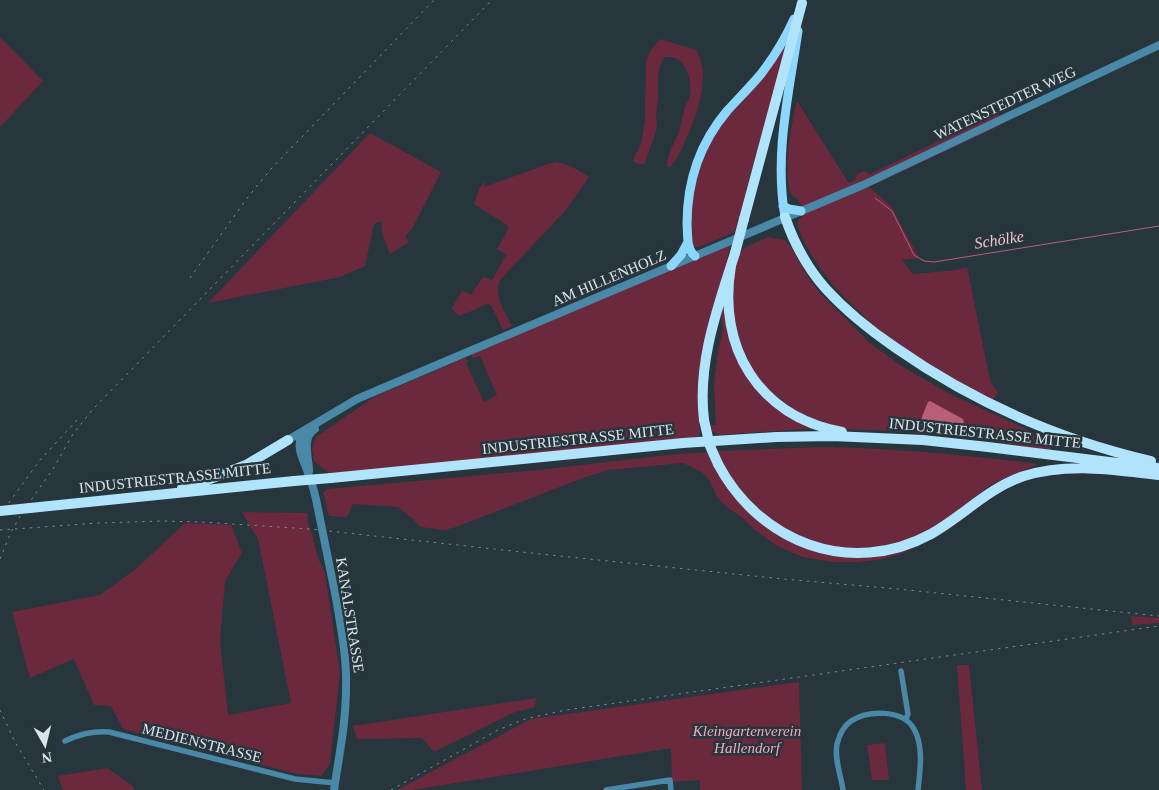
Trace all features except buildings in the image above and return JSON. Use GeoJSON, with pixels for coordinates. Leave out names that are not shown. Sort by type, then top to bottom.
{"type":"FeatureCollection","features":[{"type":"Feature","properties":{"kind":"highway"},"geometry":{"type":"LineString","coordinates":[[803,2],[707,348],[702,386],[704,420],[710,446],[728,482],[741,499],[756,513],[772,526],[790,536],[808,544],[838,551],[858,553],[886,550],[904,546],[921,539],[945,525],[995,489],[1022,477],[1048,470],[1097,468],[1159,475]]}},
{"type":"Feature","properties":{"kind":"highway"},"geometry":{"type":"LineString","coordinates":[[786,217],[802,255],[825,288],[847,311],[906,355],[962,389],[1041,426],[1086,442],[1159,463]]}},
{"type":"Feature","properties":{"kind":"highway"},"geometry":{"type":"LineString","coordinates":[[731,266],[728,290],[730,327],[738,351],[756,382],[775,402],[803,420],[828,429],[872,437]]}},
{"type":"Feature","properties":{"kind":"highway","name":"INDUSTRIESTRASSE MITTE"},"geometry":{"type":"LineString","coordinates":[[0,511],[729,440],[813,436],[923,440],[1159,468]]}},
{"type":"Feature","properties":{"kind":"highway"},"geometry":{"type":"LineString","coordinates":[[135,497],[182,488],[210,479],[246,465],[288,440]]}},
{"type":"Feature","properties":{"kind":"main road"},"geometry":{"type":"LineString","coordinates":[[786,217],[781,187],[782,151],[790,82],[803,2]]}},
{"type":"Feature","properties":{"kind":"main road"},"geometry":{"type":"LineString","coordinates":[[695,256],[691,253],[688,242],[688,197],[703,148],[721,119],[760,75],[775,54],[803,2]]}},
{"type":"Feature","properties":{"kind":"main road"},"geometry":{"type":"LineString","coordinates":[[783,206],[801,211]]}},
{"type":"Feature","properties":{"kind":"main road"},"geometry":{"type":"LineString","coordinates":[[671,266],[681,255],[688,242]]}},
{"type":"Feature","properties":{"kind":"street","name":"WATENSTEDTER WEG"},"geometry":{"type":"LineString","coordinates":[[863,186],[1159,45]]}},
{"type":"Feature","properties":{"kind":"street","name":"AM HILLENHOLZ"},"geometry":{"type":"LineString","coordinates":[[288,440],[357,399],[863,186]]}},
{"type":"Feature","properties":{"kind":"street","name":"AM HILLENHOLZ"},"geometry":{"type":"LineString","coordinates":[[306,446],[309,434],[312,431],[366,396]]}},
{"type":"Feature","properties":{"kind":"street"},"geometry":{"type":"LineString","coordinates":[[299,441],[306,429]]}},
{"type":"Feature","properties":{"kind":"street"},"geometry":{"type":"LineString","coordinates":[[288,440],[299,441],[306,446]]}},
{"type":"Feature","properties":{"kind":"street","name":"KANALSTRASSE"},"geometry":{"type":"LineString","coordinates":[[299,441],[301,454],[317,504],[343,636],[346,662],[345,720],[334,787]]}},
{"type":"Feature","properties":{"kind":"street","name":"KANALSTRASSE"},"geometry":{"type":"LineString","coordinates":[[306,446],[309,460],[309,476]]}},
{"type":"Feature","properties":{"kind":"street"},"geometry":{"type":"LineString","coordinates":[[902,671],[908,714],[906,719]]}},
{"type":"Feature","properties":{"kind":"street"},"geometry":{"type":"LineString","coordinates":[[843,790],[836,751],[840,734],[850,722],[872,714],[884,713],[906,719],[915,730],[920,752],[918,790]]}},
{"type":"Feature","properties":{"kind":"street","name":"MEDIENSTRASSE"},"geometry":{"type":"LineString","coordinates":[[64,741],[77,735],[109,732],[334,787]]}},
{"type":"Feature","properties":{"kind":"street"},"geometry":{"type":"LineString","coordinates":[[606,790],[670,780],[671,790]]}},
{"type":"Feature","properties":{"kind":"green space"},"geometry":{"type":"Polygon","coordinates":[[[0,37],[43,81],[0,127],[0,37]]]}},
{"type":"Feature","properties":{"kind":"green space"},"geometry":{"type":"Polygon","coordinates":[[[660,39],[696,50],[701,60],[703,71],[701,95],[694,120],[680,152],[669,168],[667,166],[668,157],[690,97],[690,80],[686,69],[684,64],[675,58],[665,57],[661,63],[658,76],[657,126],[644,164],[637,164],[633,160],[641,144],[645,121],[646,61],[649,53],[660,39]]]}},
{"type":"Feature","properties":{"kind":"green space"},"geometry":{"type":"Polygon","coordinates":[[[786,43],[787,46],[735,232],[699,247],[693,247],[691,217],[693,185],[712,137],[786,43]]]}},
{"type":"Feature","properties":{"kind":"green space"},"geometry":{"type":"Polygon","coordinates":[[[797,101],[850,183],[855,180],[857,174],[864,171],[870,174],[964,129],[967,117],[976,115],[985,120],[999,114],[1001,125],[869,187],[891,206],[919,258],[902,260],[913,274],[957,270],[967,267],[990,380],[998,392],[993,400],[955,384],[890,341],[844,297],[818,265],[799,230],[797,222],[804,214],[799,201],[792,195],[789,188],[787,167],[789,144],[797,101]]]}},
{"type":"Feature","properties":{"kind":"green space"},"geometry":{"type":"Polygon","coordinates":[[[370,133],[441,172],[412,229],[405,236],[409,242],[390,254],[382,233],[381,221],[374,224],[365,266],[340,277],[208,303],[370,133]]]}},
{"type":"Feature","properties":{"kind":"green space"},"geometry":{"type":"Polygon","coordinates":[[[557,162],[574,168],[589,177],[565,211],[499,281],[499,299],[512,326],[503,330],[491,305],[486,304],[458,316],[452,308],[462,291],[471,295],[483,277],[492,280],[506,255],[497,249],[508,229],[507,225],[474,204],[479,189],[485,181],[484,187],[557,162]]]}},
{"type":"Feature","properties":{"kind":"green space"},"geometry":{"type":"Polygon","coordinates":[[[768,237],[785,240],[819,292],[870,343],[903,367],[950,394],[1046,438],[1051,450],[968,438],[896,431],[841,429],[799,414],[763,384],[751,367],[738,336],[733,315],[733,274],[738,253],[768,237]],[[925,412],[920,423],[921,425],[937,424],[959,427],[925,412]]]}},
{"type":"Feature","properties":{"kind":"green space"},"geometry":{"type":"Polygon","coordinates":[[[731,243],[699,378],[699,437],[331,475],[314,461],[312,449],[316,437],[374,397],[462,359],[466,359],[468,361],[466,363],[484,402],[497,395],[480,356],[472,358],[473,353],[731,243]]]}},
{"type":"Feature","properties":{"kind":"green space"},"geometry":{"type":"Polygon","coordinates":[[[725,289],[746,372],[818,428],[719,435],[712,431],[708,425],[716,425],[714,384],[723,328],[721,315],[725,289]]]}},
{"type":"Feature","properties":{"kind":"green space"},"geometry":{"type":"Polygon","coordinates":[[[820,447],[929,452],[1038,464],[996,482],[943,522],[921,534],[891,545],[857,549],[828,546],[798,536],[762,515],[734,485],[716,451],[820,447]]]}},
{"type":"Feature","properties":{"kind":"green space"},"geometry":{"type":"Polygon","coordinates":[[[709,452],[732,492],[809,548],[894,550],[990,495],[1030,476],[1078,472],[1080,474],[1061,474],[1031,478],[1002,490],[949,529],[914,548],[878,560],[858,562],[833,562],[803,557],[777,546],[728,508],[718,498],[709,480],[703,473],[683,463],[608,470],[445,530],[421,527],[398,507],[353,504],[347,517],[329,516],[323,492],[328,489],[709,452]]]}},
{"type":"Feature","properties":{"kind":"green space"},"geometry":{"type":"Polygon","coordinates":[[[242,512],[307,513],[318,558],[325,573],[340,673],[330,764],[321,776],[297,774],[123,729],[111,706],[94,705],[74,659],[30,678],[12,612],[100,595],[137,568],[185,523],[231,525],[242,553],[225,581],[220,641],[228,715],[291,703],[258,539],[242,512]]]}},
{"type":"Feature","properties":{"kind":"green space"},"geometry":{"type":"Polygon","coordinates":[[[1130,616],[1159,618],[1159,623],[1132,625],[1132,618],[1130,616]]]}},
{"type":"Feature","properties":{"kind":"green space"},"geometry":{"type":"Polygon","coordinates":[[[957,665],[969,665],[982,790],[966,790],[957,665]]]}},
{"type":"Feature","properties":{"kind":"green space","name":"Kleingartenverein Hallendorf"},"geometry":{"type":"Polygon","coordinates":[[[799,682],[802,790],[700,790],[700,780],[672,782],[671,748],[413,790],[397,790],[531,719],[799,682]]]}},
{"type":"Feature","properties":{"kind":"green space"},"geometry":{"type":"Polygon","coordinates":[[[536,698],[535,707],[515,712],[434,752],[422,738],[357,739],[353,726],[536,698]]]}},
{"type":"Feature","properties":{"kind":"green space"},"geometry":{"type":"Polygon","coordinates":[[[885,743],[889,780],[872,780],[867,745],[885,743]]]}},
{"type":"Feature","properties":{"kind":"green space"},"geometry":{"type":"Polygon","coordinates":[[[107,768],[133,786],[134,790],[63,790],[58,776],[107,768]]]}},
{"type":"Feature","properties":{"kind":"shaded area"},"geometry":{"type":"Polygon","coordinates":[[[930,401],[963,419],[962,426],[921,425],[923,415],[930,401]]]}},
{"type":"Feature","properties":{"kind":"waterway","name":"Schölke"},"geometry":{"type":"LineString","coordinates":[[875,198],[892,211],[914,255],[924,261],[934,262],[1159,226]]}},
{"type":"Feature","properties":{"kind":"railway"},"geometry":{"type":"LineString","coordinates":[[190,278],[248,197],[271,169],[434,0]]}},
{"type":"Feature","properties":{"kind":"railway"},"geometry":{"type":"LineString","coordinates":[[0,559],[11,532],[22,513],[53,469],[73,434],[93,409],[492,0]]}},
{"type":"Feature","properties":{"kind":"railway"},"geometry":{"type":"LineString","coordinates":[[0,515],[40,460],[79,418]]}},
{"type":"Feature","properties":{"kind":"railway"},"geometry":{"type":"LineString","coordinates":[[0,530],[162,521],[310,529],[783,579],[1159,616]]}},
{"type":"Feature","properties":{"kind":"railway"},"geometry":{"type":"LineString","coordinates":[[391,790],[498,730],[525,719],[566,710],[1159,626]]}},
{"type":"Feature","properties":{"kind":"railway"},"geometry":{"type":"LineString","coordinates":[[0,710],[15,742],[44,790]]}}]}
